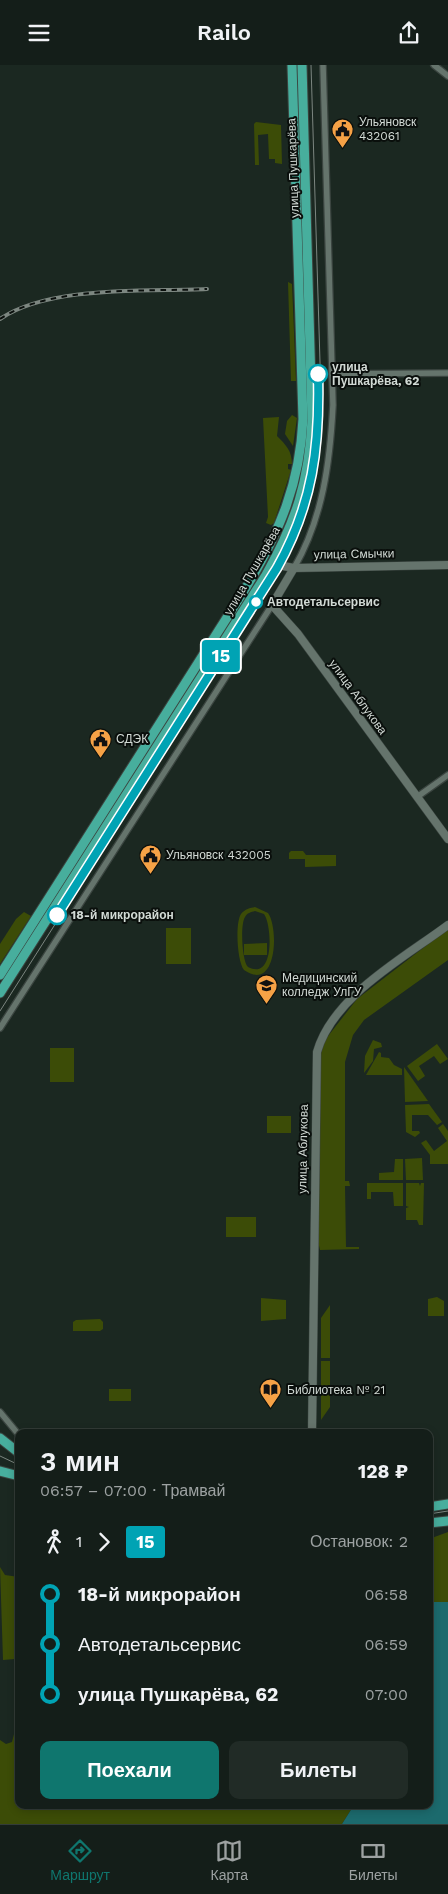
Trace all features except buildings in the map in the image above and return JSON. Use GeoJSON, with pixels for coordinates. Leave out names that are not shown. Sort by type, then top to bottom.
{"type":"FeatureCollection","features":[{"type":"Feature","properties":{"kind":"main road","name":"улица Пушкарёва"},"geometry":{"type":"LineString","coordinates":[[292,65],[296,195],[304,276]]}},
{"type":"Feature","properties":{"kind":"main road","name":"улица Пушкарёва"},"geometry":{"type":"LineString","coordinates":[[0,993],[272,564],[288,534],[303,489],[311,440],[307,407],[304,276],[306,177],[302,65]]}},
{"type":"Feature","properties":{"kind":"main road"},"geometry":{"type":"LineString","coordinates":[[296,177],[306,177]]}},
{"type":"Feature","properties":{"kind":"main road"},"geometry":{"type":"LineString","coordinates":[[296,195],[306,195]]}},
{"type":"Feature","properties":{"kind":"main road","name":"улица Пушкарёва"},"geometry":{"type":"LineString","coordinates":[[0,975],[263,559],[284,513],[294,483],[300,459],[307,407]]}},
{"type":"Feature","properties":{"kind":"main road","name":"улица Смычки"},"geometry":{"type":"LineString","coordinates":[[263,559],[272,564]]}},
{"type":"Feature","properties":{"kind":"main road"},"geometry":{"type":"LineString","coordinates":[[0,1439],[15,1450]]}},
{"type":"Feature","properties":{"kind":"main road"},"geometry":{"type":"LineString","coordinates":[[0,1471],[15,1475]]}},
{"type":"Feature","properties":{"kind":"main road"},"geometry":{"type":"LineString","coordinates":[[433,1506],[448,1504]]}},
{"type":"Feature","properties":{"kind":"main road"},"geometry":{"type":"LineString","coordinates":[[433,1523],[448,1521]]}},
{"type":"Feature","properties":{"kind":"street"},"geometry":{"type":"LineString","coordinates":[[0,1028],[272,605],[311,534],[323,492],[331,445],[332,374],[323,65]]}},
{"type":"Feature","properties":{"kind":"street"},"geometry":{"type":"LineString","coordinates":[[434,65],[448,76]]}},
{"type":"Feature","properties":{"kind":"street"},"geometry":{"type":"LineString","coordinates":[[332,374],[448,373]]}},
{"type":"Feature","properties":{"kind":"street","name":"улица Смычки"},"geometry":{"type":"LineString","coordinates":[[272,564],[294,568],[448,565]]}},
{"type":"Feature","properties":{"kind":"street","name":"улица Аблукова"},"geometry":{"type":"LineString","coordinates":[[272,605],[298,634],[448,839]]}},
{"type":"Feature","properties":{"kind":"street"},"geometry":{"type":"LineString","coordinates":[[417,797],[448,775]]}},
{"type":"Feature","properties":{"kind":"street","name":"улица Аблукова"},"geometry":{"type":"LineString","coordinates":[[312,1429],[317,1052],[337,1016],[352,997],[448,925]]}},
{"type":"Feature","properties":{"kind":"street"},"geometry":{"type":"LineString","coordinates":[[0,1412],[15,1430]]}},
{"type":"Feature","properties":{"kind":"green space"},"geometry":{"type":"Polygon","coordinates":[[[256,122],[281,125],[282,164],[275,163],[275,159],[269,159],[268,134],[258,135],[259,165],[255,165],[254,124],[256,122]]]}},
{"type":"Feature","properties":{"kind":"green space"},"geometry":{"type":"Polygon","coordinates":[[[288,282],[292,284],[296,381],[291,381],[288,282]]]}},
{"type":"Feature","properties":{"kind":"green space"},"geometry":{"type":"Polygon","coordinates":[[[292,415],[297,418],[293,446],[285,434],[287,421],[292,415]]]}},
{"type":"Feature","properties":{"kind":"green space"},"geometry":{"type":"Polygon","coordinates":[[[279,417],[277,436],[288,448],[292,464],[288,464],[288,469],[291,470],[274,523],[271,525],[266,523],[268,517],[263,418],[279,417]]]}},
{"type":"Feature","properties":{"kind":"green space"},"geometry":{"type":"Polygon","coordinates":[[[291,851],[303,851],[306,855],[336,855],[336,866],[305,867],[305,859],[289,859],[291,851]]]}},
{"type":"Feature","properties":{"kind":"green space"},"geometry":{"type":"Polygon","coordinates":[[[255,907],[268,913],[274,931],[274,944],[269,966],[263,973],[255,975],[244,970],[242,965],[238,942],[238,925],[241,914],[255,907]],[[255,911],[248,914],[243,921],[244,958],[248,967],[257,969],[263,966],[269,950],[269,929],[264,914],[255,911]]]}},
{"type":"Feature","properties":{"kind":"green space"},"geometry":{"type":"Polygon","coordinates":[[[24,912],[31,916],[0,964],[0,944],[16,919],[24,912]]]}},
{"type":"Feature","properties":{"kind":"green space"},"geometry":{"type":"Polygon","coordinates":[[[166,928],[191,928],[191,964],[166,964],[166,928]]]}},
{"type":"Feature","properties":{"kind":"green space"},"geometry":{"type":"Polygon","coordinates":[[[445,931],[448,931],[448,960],[364,1020],[353,1035],[345,1062],[345,1181],[349,1181],[350,1186],[345,1186],[346,1247],[359,1247],[359,1249],[320,1250],[318,1241],[320,1055],[325,1040],[357,999],[445,931]]]}},
{"type":"Feature","properties":{"kind":"green space"},"geometry":{"type":"Polygon","coordinates":[[[267,943],[267,955],[244,955],[244,944],[267,943]]]}},
{"type":"Feature","properties":{"kind":"green space"},"geometry":{"type":"Polygon","coordinates":[[[373,1040],[381,1043],[382,1047],[374,1049],[373,1061],[364,1073],[365,1056],[373,1040]]]}},
{"type":"Feature","properties":{"kind":"green space"},"geometry":{"type":"Polygon","coordinates":[[[437,1044],[448,1059],[440,1064],[434,1056],[419,1066],[425,1076],[418,1081],[407,1066],[437,1044]]]}},
{"type":"Feature","properties":{"kind":"green space"},"geometry":{"type":"Polygon","coordinates":[[[50,1048],[74,1048],[74,1082],[50,1082],[50,1048]]]}},
{"type":"Feature","properties":{"kind":"green space"},"geometry":{"type":"Polygon","coordinates":[[[379,1052],[381,1057],[389,1058],[394,1065],[402,1069],[402,1075],[366,1075],[379,1052]]]}},
{"type":"Feature","properties":{"kind":"green space"},"geometry":{"type":"Polygon","coordinates":[[[404,1067],[428,1101],[405,1102],[404,1067]]]}},
{"type":"Feature","properties":{"kind":"green space"},"geometry":{"type":"Polygon","coordinates":[[[429,1104],[442,1122],[437,1125],[428,1115],[412,1115],[412,1131],[419,1131],[420,1133],[415,1137],[406,1132],[405,1105],[429,1104]]]}},
{"type":"Feature","properties":{"kind":"green space"},"geometry":{"type":"Polygon","coordinates":[[[267,1116],[291,1116],[291,1133],[267,1133],[267,1116]]]}},
{"type":"Feature","properties":{"kind":"green space"},"geometry":{"type":"Polygon","coordinates":[[[443,1124],[448,1131],[448,1164],[430,1164],[430,1155],[421,1143],[426,1140],[434,1151],[447,1141],[438,1128],[443,1124]]]}},
{"type":"Feature","properties":{"kind":"green space"},"geometry":{"type":"Polygon","coordinates":[[[422,1158],[423,1180],[406,1180],[405,1159],[422,1158]]]}},
{"type":"Feature","properties":{"kind":"green space"},"geometry":{"type":"Polygon","coordinates":[[[395,1159],[403,1159],[403,1180],[379,1180],[379,1173],[394,1172],[395,1159]]]}},
{"type":"Feature","properties":{"kind":"green space"},"geometry":{"type":"Polygon","coordinates":[[[367,1183],[403,1183],[403,1206],[394,1206],[393,1192],[371,1192],[371,1199],[367,1199],[367,1183]]]}},
{"type":"Feature","properties":{"kind":"green space"},"geometry":{"type":"Polygon","coordinates":[[[406,1183],[419,1183],[420,1186],[421,1183],[424,1183],[423,1225],[419,1225],[417,1220],[406,1220],[406,1208],[409,1207],[406,1206],[406,1183]]]}},
{"type":"Feature","properties":{"kind":"green space"},"geometry":{"type":"Polygon","coordinates":[[[226,1217],[256,1217],[256,1237],[226,1237],[226,1217]]]}},
{"type":"Feature","properties":{"kind":"green space"},"geometry":{"type":"Polygon","coordinates":[[[437,1297],[444,1301],[444,1316],[428,1316],[428,1299],[437,1297]]]}},
{"type":"Feature","properties":{"kind":"green space"},"geometry":{"type":"Polygon","coordinates":[[[261,1298],[286,1300],[286,1319],[261,1321],[261,1298]]]}},
{"type":"Feature","properties":{"kind":"green space"},"geometry":{"type":"Polygon","coordinates":[[[330,1305],[330,1358],[321,1358],[321,1318],[330,1305]]]}},
{"type":"Feature","properties":{"kind":"green space"},"geometry":{"type":"Polygon","coordinates":[[[100,1319],[103,1322],[103,1329],[100,1331],[73,1331],[73,1322],[76,1320],[100,1319]]]}},
{"type":"Feature","properties":{"kind":"green space"},"geometry":{"type":"Polygon","coordinates":[[[321,1361],[330,1361],[330,1407],[321,1420],[321,1361]]]}},
{"type":"Feature","properties":{"kind":"green space"},"geometry":{"type":"Polygon","coordinates":[[[109,1389],[131,1389],[131,1401],[109,1401],[109,1389]]]}},
{"type":"Feature","properties":{"kind":"green space"},"geometry":{"type":"Polygon","coordinates":[[[448,1532],[448,1602],[433,1602],[433,1538],[448,1532]]]}},
{"type":"Feature","properties":{"kind":"green space"},"geometry":{"type":"Polygon","coordinates":[[[0,1567],[5,1575],[15,1576],[15,1659],[3,1660],[0,1567]]]}},
{"type":"Feature","properties":{"kind":"green space"},"geometry":{"type":"Polygon","coordinates":[[[15,1730],[15,1809],[351,1809],[342,1824],[0,1824],[0,1740],[6,1744],[12,1742],[15,1730]]]}},
{"type":"Feature","properties":{"kind":"water"},"geometry":{"type":"Polygon","coordinates":[[[433,1602],[448,1602],[448,1824],[342,1824],[351,1809],[433,1809],[433,1602]]]}},
{"type":"Feature","properties":{"kind":"tram line"},"geometry":{"type":"LineString","coordinates":[[0,1011],[280,570],[297,536],[309,502],[318,466],[322,428],[311,65]]}},
{"type":"Feature","properties":{"kind":"tram line","name":"15"},"geometry":{"type":"LineString","coordinates":[[57,915],[277,568],[289,545],[307,499],[314,467],[319,428],[318,374]]}},
{"type":"Feature","properties":{"kind":"tram line"},"geometry":{"type":"LineString","coordinates":[[0,1456],[15,1463]]}},
{"type":"Feature","properties":{"kind":"tram line"},"geometry":{"type":"LineString","coordinates":[[433,1513],[448,1511]]}},
{"type":"Feature","properties":{"kind":"railway"},"geometry":{"type":"LineString","coordinates":[[0,319],[21,308],[45,300],[71,295],[99,292],[207,289]]}},
{"type":"Feature","properties":{"kind":"place","name":"Ульяновск 432061"},"geometry":{"type":"Point","coordinates":[343,148]}},
{"type":"Feature","properties":{"kind":"place","name":"улица Пушкарёва, 62"},"geometry":{"type":"Point","coordinates":[318,374]}},
{"type":"Feature","properties":{"kind":"place","name":"Автодетальсервис"},"geometry":{"type":"Point","coordinates":[256,602]}},
{"type":"Feature","properties":{"kind":"place","name":"СДЭК"},"geometry":{"type":"Point","coordinates":[100,758]}},
{"type":"Feature","properties":{"kind":"place","name":"Ульяновск 432005"},"geometry":{"type":"Point","coordinates":[150,874]}},
{"type":"Feature","properties":{"kind":"place","name":"18-й микрорайон"},"geometry":{"type":"Point","coordinates":[57,915]}},
{"type":"Feature","properties":{"kind":"place","name":"Медицинский колледж УлГУ"},"geometry":{"type":"Point","coordinates":[266,1004]}},
{"type":"Feature","properties":{"kind":"place","name":"Библиотека № 21"},"geometry":{"type":"Point","coordinates":[271,1409]}}]}
